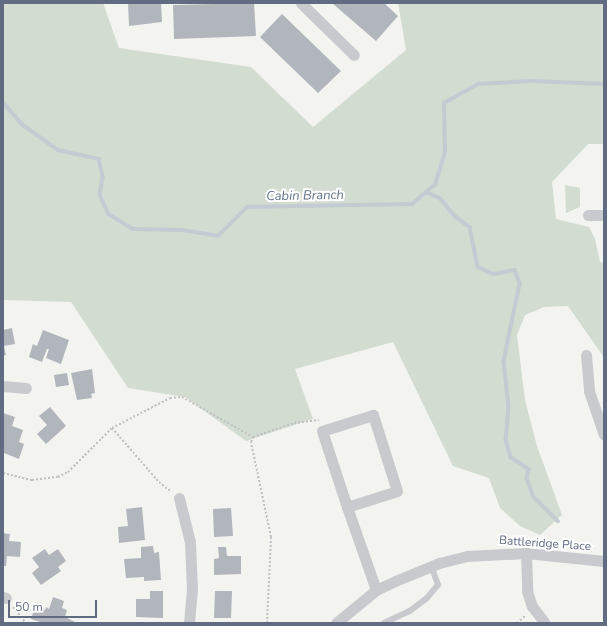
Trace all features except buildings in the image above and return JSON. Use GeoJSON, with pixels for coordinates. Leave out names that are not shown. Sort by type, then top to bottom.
{"type":"FeatureCollection","features":[{"type":"Feature","properties":{"kind":"street"},"geometry":{"type":"LineString","coordinates":[[301,3],[354,55]]}},
{"type":"Feature","properties":{"kind":"street"},"geometry":{"type":"LineString","coordinates":[[588,215],[604,215]]}},
{"type":"Feature","properties":{"kind":"street"},"geometry":{"type":"LineString","coordinates":[[586,355],[590,391],[604,436]]}},
{"type":"Feature","properties":{"kind":"street"},"geometry":{"type":"LineString","coordinates":[[3,386],[26,388]]}},
{"type":"Feature","properties":{"kind":"street"},"geometry":{"type":"LineString","coordinates":[[348,507],[397,491],[372,415],[322,431],[376,590]]}},
{"type":"Feature","properties":{"kind":"street"},"geometry":{"type":"LineString","coordinates":[[179,498],[190,542],[192,589],[189,623]]}},
{"type":"Feature","properties":{"kind":"street"},"geometry":{"type":"LineString","coordinates":[[526,553],[527,591],[532,606],[545,623]]}},
{"type":"Feature","properties":{"kind":"street","name":"Battleridge Place"},"geometry":{"type":"LineString","coordinates":[[342,620],[376,590],[431,566],[467,556],[526,553],[604,560]]}},
{"type":"Feature","properties":{"kind":"lane"},"geometry":{"type":"LineString","coordinates":[[384,623],[410,611],[427,598],[438,585],[431,566]]}},
{"type":"Feature","properties":{"kind":"path"},"geometry":{"type":"LineString","coordinates":[[3,473],[32,480],[58,477],[68,472],[112,428],[170,398],[182,397],[253,437],[294,423],[319,420],[322,431]]}},
{"type":"Feature","properties":{"kind":"path"},"geometry":{"type":"LineString","coordinates":[[112,428],[159,482],[179,498]]}},
{"type":"Feature","properties":{"kind":"path"},"geometry":{"type":"LineString","coordinates":[[253,437],[254,460],[271,537],[267,623]]}},
{"type":"Feature","properties":{"kind":"path"},"geometry":{"type":"LineString","coordinates":[[4,597],[26,623]]}},
{"type":"Feature","properties":{"kind":"shaded area"},"geometry":{"type":"Polygon","coordinates":[[[3,3],[103,3],[119,48],[251,67],[313,127],[406,50],[398,3],[604,3],[604,144],[588,144],[552,182],[556,219],[589,227],[595,239],[600,262],[604,263],[604,393],[603,356],[568,306],[544,307],[525,315],[517,335],[525,400],[537,446],[562,515],[540,535],[520,526],[500,508],[489,478],[453,466],[393,342],[295,369],[313,419],[246,441],[185,397],[128,388],[71,302],[3,300],[3,3]]]}},
{"type":"Feature","properties":{"kind":"shaded area"},"geometry":{"type":"Polygon","coordinates":[[[565,185],[580,188],[580,207],[566,213],[565,185]]]}},
{"type":"Feature","properties":{"kind":"waterway","name":"Cabin Branch"},"geometry":{"type":"LineString","coordinates":[[3,102],[23,125],[58,150],[99,159],[103,177],[100,195],[109,214],[133,229],[182,230],[218,236],[247,207],[412,204],[435,185],[445,152],[444,103],[478,84],[531,81],[604,84]]}},
{"type":"Feature","properties":{"kind":"waterway"},"geometry":{"type":"LineString","coordinates":[[426,192],[440,198],[456,217],[470,227],[478,267],[494,274],[515,270],[520,284],[504,361],[509,407],[506,440],[511,457],[529,469],[527,478],[534,497],[558,521]]}}]}
